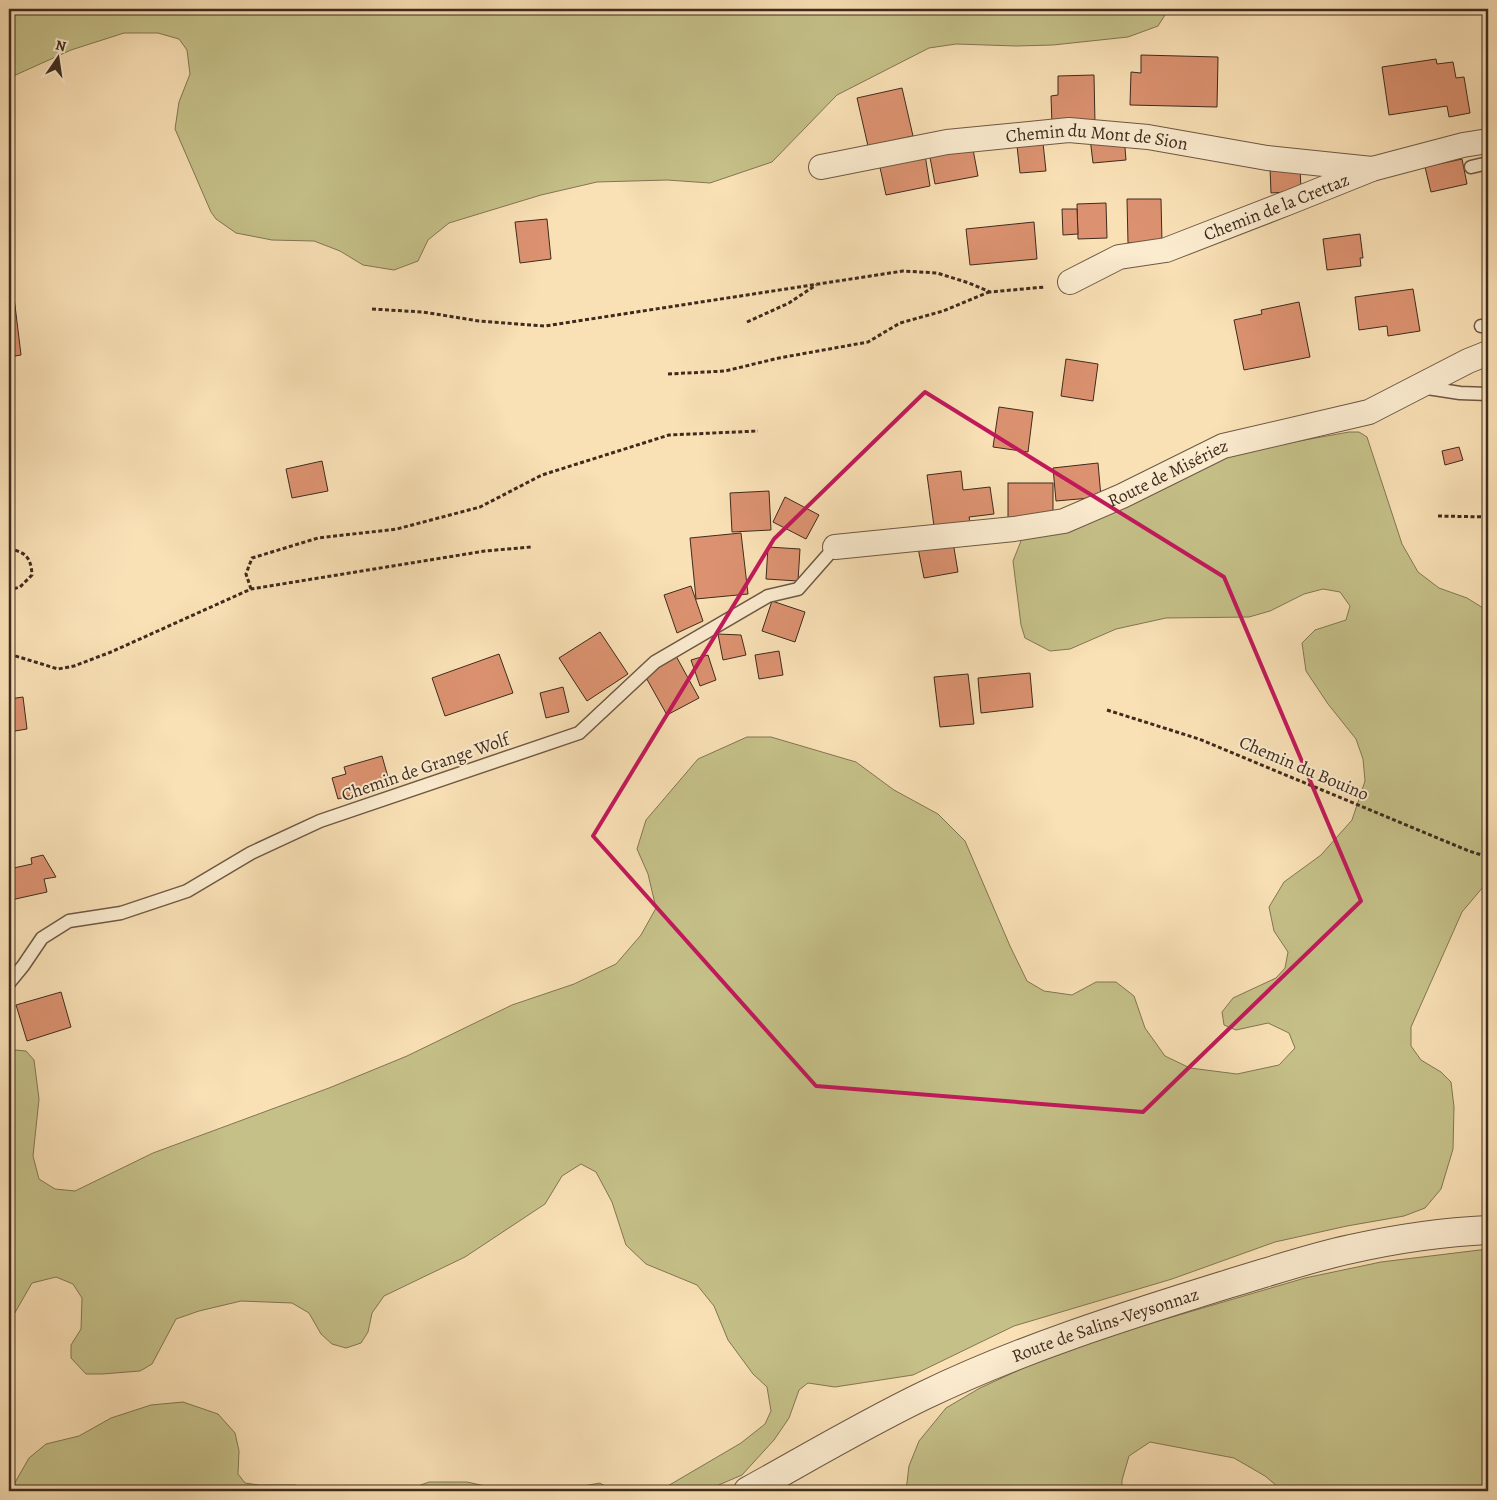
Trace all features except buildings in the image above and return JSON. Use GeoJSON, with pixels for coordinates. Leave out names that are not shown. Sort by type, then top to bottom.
{"type":"FeatureCollection","features":[{"type":"Feature","properties":{"kind":"street","name":"Chemin du Mont de Sion"},"geometry":{"type":"LineString","coordinates":[[821,167],[947,142],[1069,130],[1148,137],[1267,158],[1372,169]]}},
{"type":"Feature","properties":{"kind":"street","name":"Chemin de la Crettaz"},"geometry":{"type":"LineString","coordinates":[[1070,282],[1119,257],[1166,250],[1372,169],[1463,145],[1488,142]]}},
{"type":"Feature","properties":{"kind":"street","name":"Route de Misériez"},"geometry":{"type":"LineString","coordinates":[[834,547],[1064,521],[1122,496],[1223,446],[1369,412],[1468,361],[1488,353]]}},
{"type":"Feature","properties":{"kind":"street","name":"Route de Salins-Veysonnaz"},"geometry":{"type":"LineString","coordinates":[[748,1491],[924,1396],[1037,1347],[1189,1296],[1342,1251],[1400,1240],[1457,1232],[1488,1230]]}},
{"type":"Feature","properties":{"kind":"lane"},"geometry":{"type":"LineString","coordinates":[[1471,167],[1488,163]]}},
{"type":"Feature","properties":{"kind":"lane"},"geometry":{"type":"LineString","coordinates":[[1419,387],[1460,393],[1488,394]]}},
{"type":"Feature","properties":{"kind":"lane","name":"Chemin de Grange Wolf"},"geometry":{"type":"LineString","coordinates":[[9,983],[42,938],[69,921],[121,914],[187,891],[251,853],[320,821],[579,733],[655,662],[768,596],[798,589],[834,547]]}},
{"type":"Feature","properties":{"kind":"path"},"geometry":{"type":"LineString","coordinates":[[372,309],[423,312],[479,321],[545,326],[903,271],[937,274],[969,283],[990,292]]}},
{"type":"Feature","properties":{"kind":"path"},"geometry":{"type":"LineString","coordinates":[[668,374],[725,370],[868,342],[900,323],[943,312],[990,292],[1039,288],[1070,282]]}},
{"type":"Feature","properties":{"kind":"path"},"geometry":{"type":"LineString","coordinates":[[747,322],[789,303],[819,284]]}},
{"type":"Feature","properties":{"kind":"path"},"geometry":{"type":"LineString","coordinates":[[251,589],[246,574],[252,558],[318,538],[397,529],[480,508],[542,476],[669,435],[758,431]]}},
{"type":"Feature","properties":{"kind":"path"},"geometry":{"type":"LineString","coordinates":[[1438,516],[1488,517]]}},
{"type":"Feature","properties":{"kind":"path"},"geometry":{"type":"LineString","coordinates":[[9,548],[24,553],[31,563],[32,575],[20,587],[9,590]]}},
{"type":"Feature","properties":{"kind":"path"},"geometry":{"type":"LineString","coordinates":[[9,654],[58,668],[74,666],[111,652],[251,589],[485,550],[531,548]]}},
{"type":"Feature","properties":{"kind":"path","name":"Chemin du Bouino"},"geometry":{"type":"LineString","coordinates":[[1107,710],[1199,739],[1469,851],[1488,857]]}},
{"type":"Feature","properties":{"kind":"highlighted area"},"geometry":{"type":"Polygon","coordinates":[[[925,392],[1224,577],[1361,901],[1143,1112],[816,1086],[593,836],[774,539],[925,392]]]}},
{"type":"Feature","properties":{"kind":"shaded area"},"geometry":{"type":"Polygon","coordinates":[[[20,9],[1165,9],[1165,15],[1158,26],[1128,37],[1053,45],[956,44],[929,48],[837,95],[772,162],[710,183],[667,180],[597,182],[541,195],[449,223],[428,240],[418,261],[394,270],[363,265],[340,251],[314,241],[272,240],[236,233],[216,219],[211,212],[175,129],[179,102],[190,74],[187,50],[179,39],[158,33],[124,33],[71,50],[9,78],[9,12],[20,9]]]}},
{"type":"Feature","properties":{"kind":"shaded area"},"geometry":{"type":"Polygon","coordinates":[[[1349,432],[1359,432],[1367,437],[1402,544],[1418,572],[1439,588],[1467,598],[1488,611],[1488,883],[1462,912],[1411,1027],[1411,1046],[1421,1060],[1441,1072],[1451,1082],[1454,1107],[1453,1149],[1441,1189],[1425,1208],[1404,1216],[1275,1242],[1172,1279],[1014,1326],[913,1375],[835,1387],[808,1383],[799,1390],[789,1418],[774,1440],[742,1475],[707,1491],[664,1491],[666,1487],[741,1443],[765,1424],[771,1411],[767,1387],[753,1374],[728,1340],[714,1306],[697,1285],[646,1264],[626,1245],[612,1202],[596,1172],[581,1164],[562,1176],[545,1204],[465,1257],[384,1296],[372,1313],[368,1332],[361,1343],[346,1348],[332,1344],[321,1334],[309,1313],[292,1303],[241,1301],[199,1311],[176,1319],[152,1364],[140,1371],[86,1374],[71,1358],[71,1345],[81,1329],[82,1298],[73,1284],[56,1277],[32,1283],[9,1323],[9,1059],[15,1050],[26,1051],[34,1060],[39,1099],[33,1156],[39,1179],[55,1189],[75,1191],[153,1153],[329,1088],[407,1056],[512,1005],[574,984],[616,964],[641,935],[656,908],[648,874],[637,849],[646,820],[698,759],[747,737],[771,737],[856,762],[894,790],[938,814],[965,841],[1027,981],[1044,991],[1072,995],[1096,982],[1116,982],[1134,996],[1145,1028],[1165,1056],[1190,1068],[1237,1074],[1279,1065],[1295,1048],[1289,1033],[1268,1023],[1236,1030],[1224,1025],[1222,1012],[1233,998],[1276,978],[1285,968],[1288,952],[1274,931],[1269,907],[1284,882],[1321,855],[1352,820],[1365,781],[1363,759],[1356,739],[1328,704],[1306,671],[1302,643],[1315,630],[1346,620],[1350,606],[1340,592],[1323,589],[1304,594],[1270,611],[1249,617],[1166,618],[1116,629],[1070,649],[1050,651],[1025,638],[1021,625],[1013,561],[1021,541],[1028,533],[1244,451],[1349,432]]]}},
{"type":"Feature","properties":{"kind":"shaded area"},"geometry":{"type":"Polygon","coordinates":[[[1488,1249],[1488,1491],[1283,1491],[1265,1476],[1234,1458],[1150,1442],[1129,1456],[1122,1480],[1122,1491],[906,1491],[909,1466],[919,1441],[946,1408],[980,1388],[1041,1360],[1121,1332],[1305,1278],[1381,1262],[1488,1249]]]}},
{"type":"Feature","properties":{"kind":"shaded area"},"geometry":{"type":"Polygon","coordinates":[[[183,1402],[218,1414],[235,1433],[239,1451],[238,1474],[245,1483],[295,1485],[322,1491],[14,1491],[13,1486],[29,1458],[46,1444],[79,1436],[111,1418],[151,1405],[183,1402]]]}},
{"type":"Feature","properties":{"kind":"shaded area"},"geometry":{"type":"Polygon","coordinates":[[[429,1482],[467,1482],[508,1491],[404,1491],[429,1482]]]}},
{"type":"Feature","properties":{"kind":"shaded area"},"geometry":{"type":"Polygon","coordinates":[[[600,1483],[613,1491],[580,1491],[583,1486],[600,1483]]]}}]}
